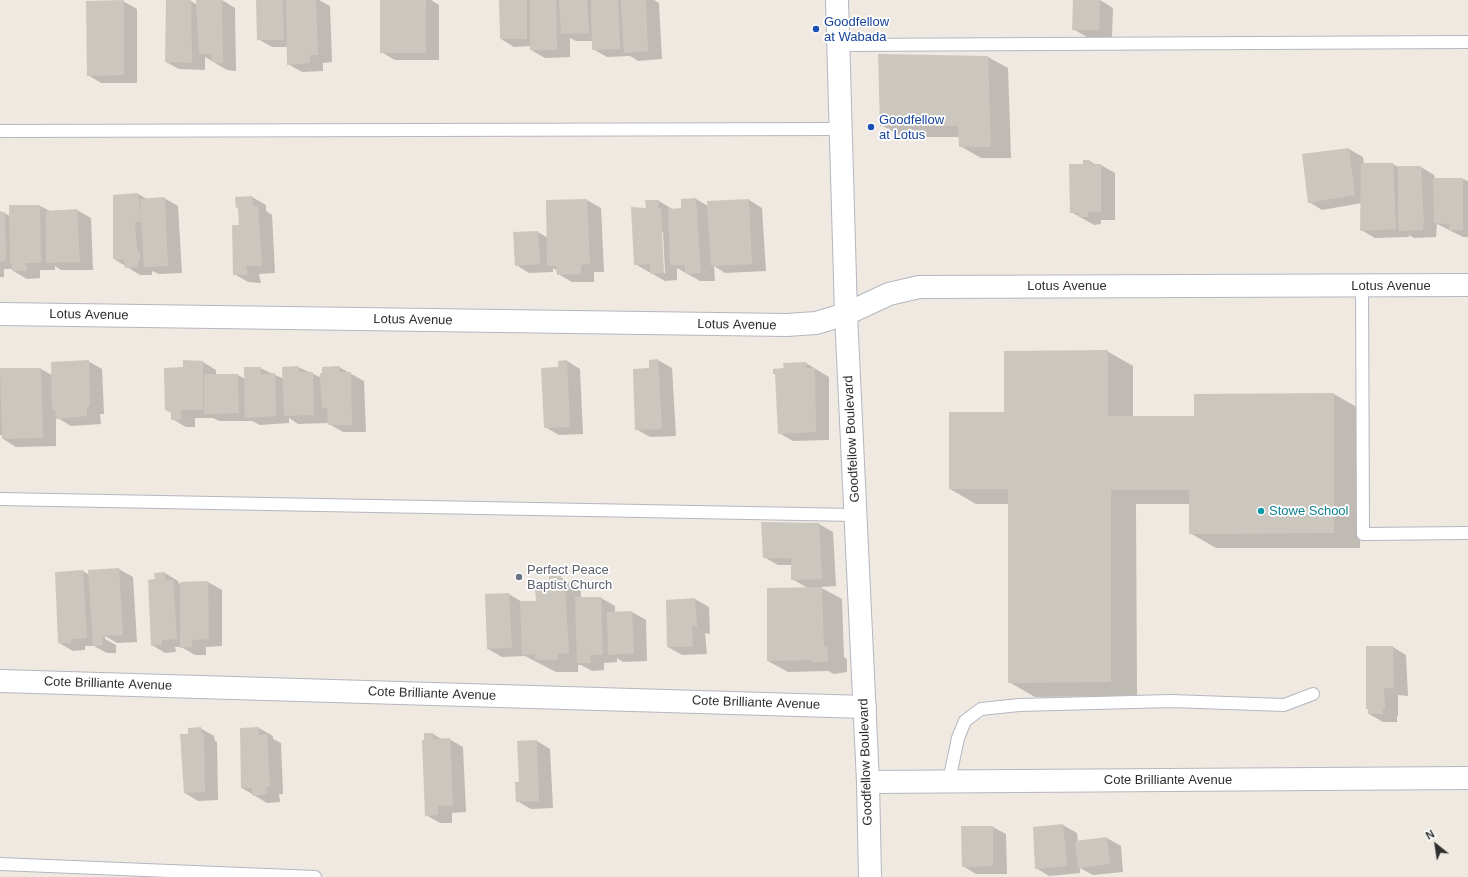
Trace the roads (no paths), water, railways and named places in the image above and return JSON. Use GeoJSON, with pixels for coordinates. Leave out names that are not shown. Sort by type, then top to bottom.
{"type":"FeatureCollection","features":[{"type":"Feature","properties":{"kind":"street","name":"Goodfellow Boulevard"},"geometry":{"type":"LineString","coordinates":[[837,0],[846,314],[865,707],[870,877]]}},
{"type":"Feature","properties":{"kind":"street","name":"Lotus Avenue"},"geometry":{"type":"LineString","coordinates":[[0,314],[787,325],[816,323],[846,314],[889,294],[919,287],[1468,285]]}},
{"type":"Feature","properties":{"kind":"street","name":"Cote Brilliante Avenue"},"geometry":{"type":"LineString","coordinates":[[0,681],[865,707]]}},
{"type":"Feature","properties":{"kind":"street","name":"Cote Brilliante Avenue"},"geometry":{"type":"LineString","coordinates":[[868,782],[1468,778]]}},
{"type":"Feature","properties":{"kind":"lane"},"geometry":{"type":"LineString","coordinates":[[838,45],[1468,42]]}},
{"type":"Feature","properties":{"kind":"lane"},"geometry":{"type":"LineString","coordinates":[[0,130],[841,129]]}},
{"type":"Feature","properties":{"kind":"lane"},"geometry":{"type":"LineString","coordinates":[[1362,286],[1363,534],[1468,533]]}},
{"type":"Feature","properties":{"kind":"lane"},"geometry":{"type":"LineString","coordinates":[[0,499],[855,515]]}},
{"type":"Feature","properties":{"kind":"lane"},"geometry":{"type":"LineString","coordinates":[[949,781],[958,738],[965,722],[981,709],[1019,705],[1170,701],[1284,705],[1313,694]]}},
{"type":"Feature","properties":{"kind":"lane"},"geometry":{"type":"LineString","coordinates":[[0,864],[315,877]]}},
{"type":"Feature","properties":{"kind":"place","name":"Goodfellow at Wabada"},"geometry":{"type":"Point","coordinates":[816,29]}},
{"type":"Feature","properties":{"kind":"place","name":"Goodfellow at Lotus"},"geometry":{"type":"Point","coordinates":[871,127]}},
{"type":"Feature","properties":{"kind":"place","name":"Stowe School"},"geometry":{"type":"Point","coordinates":[1261,511]}},
{"type":"Feature","properties":{"kind":"place","name":"Perfect Peace Baptist Church"},"geometry":{"type":"Point","coordinates":[519,577]}}]}
